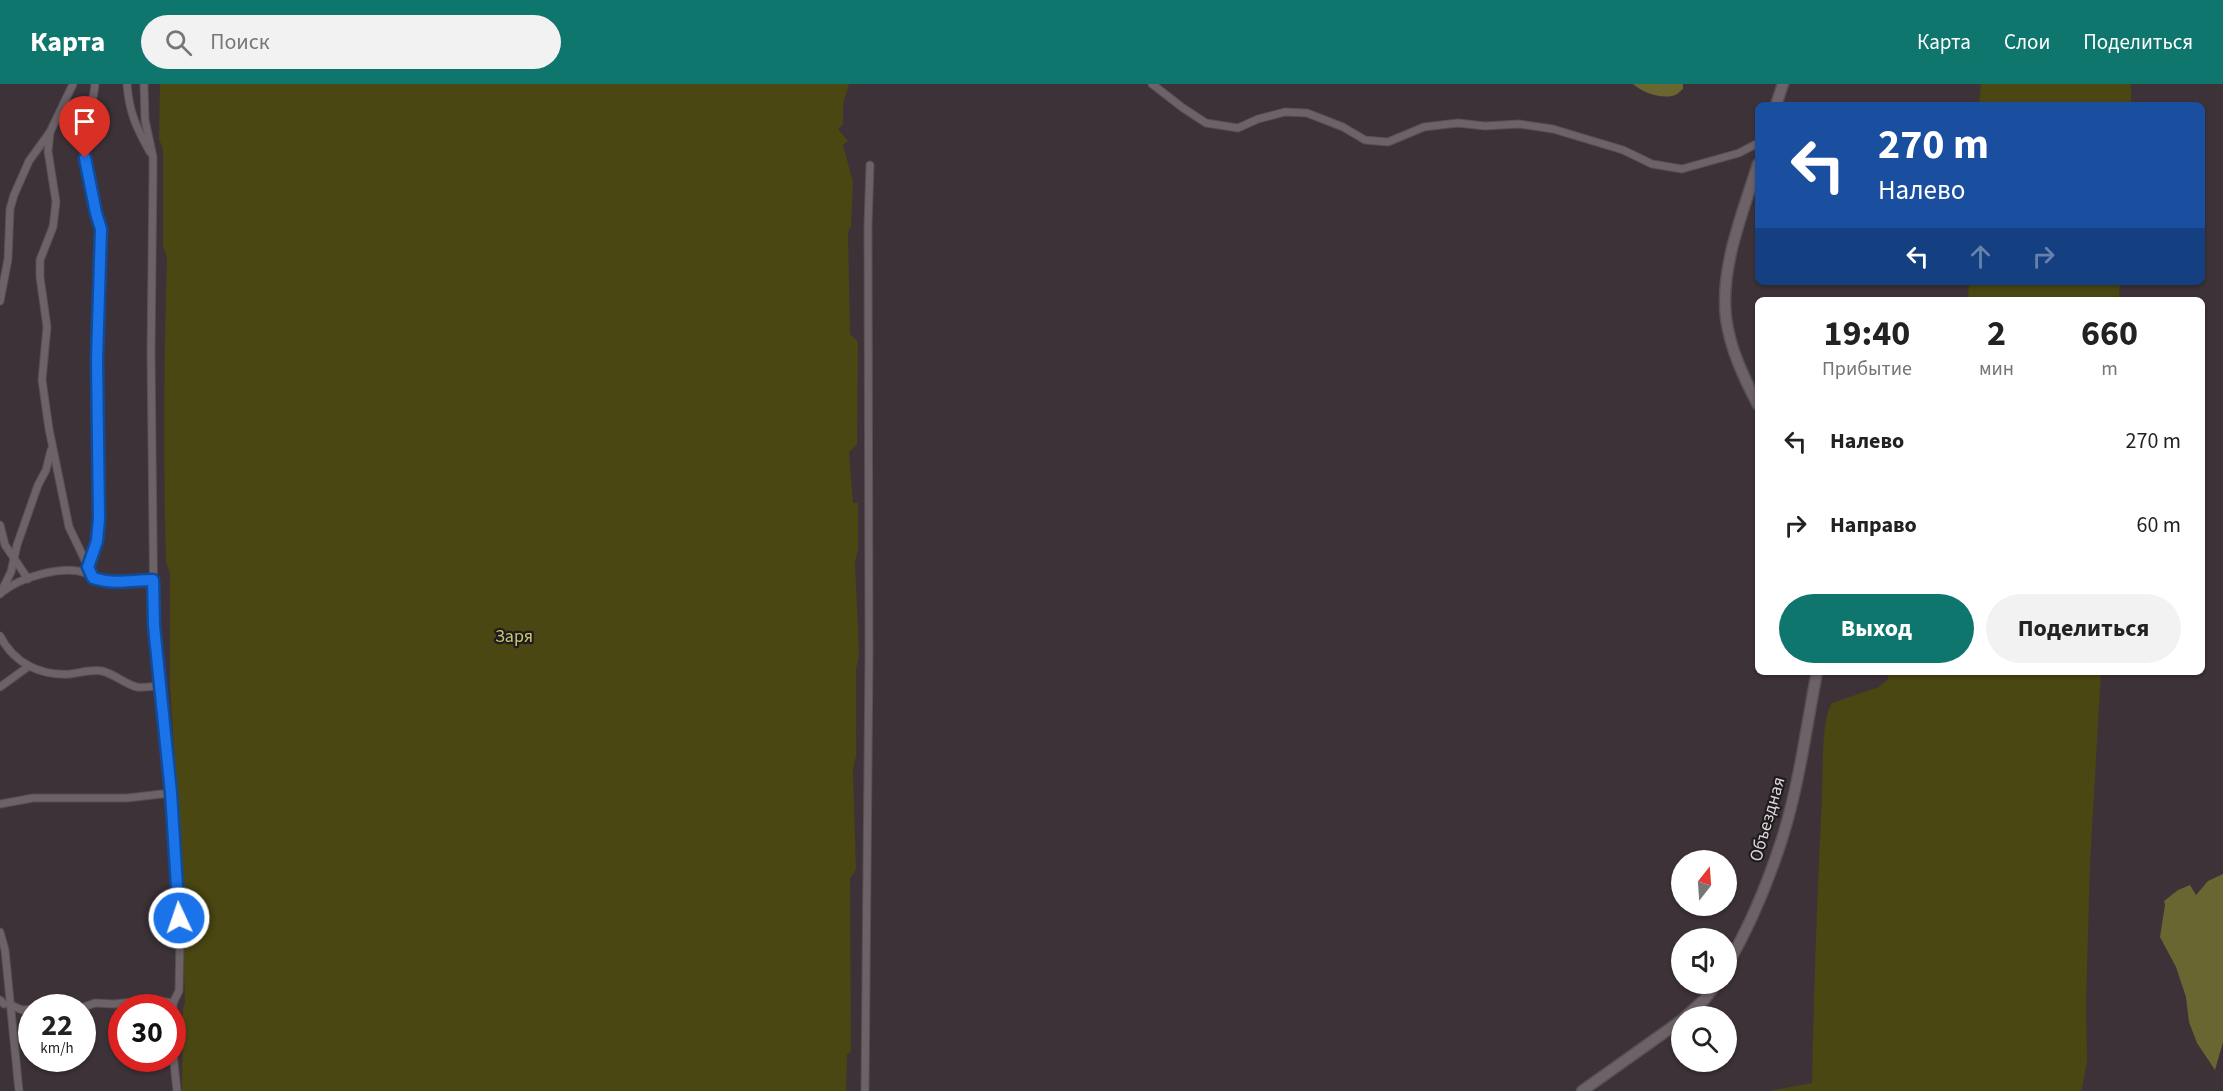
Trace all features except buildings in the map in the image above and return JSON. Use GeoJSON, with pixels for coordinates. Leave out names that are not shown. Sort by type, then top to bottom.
{"type":"FeatureCollection","features":[{"type":"Feature","properties":{"kind":"main road"},"geometry":{"type":"LineString","coordinates":[[1777,102],[1783,84]]}},
{"type":"Feature","properties":{"kind":"main road"},"geometry":{"type":"LineString","coordinates":[[1755,174],[1730,262],[1725,300],[1729,331],[1737,359],[1755,399]]}},
{"type":"Feature","properties":{"kind":"main road","name":"Объездная"},"geometry":{"type":"LineString","coordinates":[[1737,947],[1781,841],[1794,790],[1816,675]]}},
{"type":"Feature","properties":{"kind":"main road"},"geometry":{"type":"LineString","coordinates":[[1697,1006],[1708,994]]}},
{"type":"Feature","properties":{"kind":"main road"},"geometry":{"type":"LineString","coordinates":[[1582,1091],[1671,1028]]}},
{"type":"Feature","properties":{"kind":"street"},"geometry":{"type":"LineString","coordinates":[[0,301],[8,259],[10,209],[14,195],[28,161],[51,132],[73,84]]}},
{"type":"Feature","properties":{"kind":"street"},"geometry":{"type":"LineString","coordinates":[[89,573],[97,541],[100,510],[97,359],[101,229],[85,158],[86,132],[95,84]]}},
{"type":"Feature","properties":{"kind":"street"},"geometry":{"type":"LineString","coordinates":[[127,84],[129,106],[136,128],[153,157]]}},
{"type":"Feature","properties":{"kind":"street"},"geometry":{"type":"LineString","coordinates":[[144,84],[145,120],[153,157],[154,626],[171,793],[180,938],[178,994]]}},
{"type":"Feature","properties":{"kind":"street"},"geometry":{"type":"LineString","coordinates":[[1152,84],[1206,123],[1238,128],[1258,119],[1285,112],[1307,113],[1343,127],[1365,140],[1388,142],[1424,127],[1458,123],[1485,126],[1519,124],[1553,129],[1623,150],[1652,164],[1682,169],[1739,153],[1755,145]]}},
{"type":"Feature","properties":{"kind":"street"},"geometry":{"type":"LineString","coordinates":[[51,132],[48,151],[55,210],[53,227],[40,260],[47,327],[42,380],[69,527],[89,573]]}},
{"type":"Feature","properties":{"kind":"street"},"geometry":{"type":"LineString","coordinates":[[865,1091],[870,165]]}},
{"type":"Feature","properties":{"kind":"street"},"geometry":{"type":"LineString","coordinates":[[52,441],[46,470],[38,485],[13,559],[11,572],[0,594],[11,585],[58,570],[89,573],[117,583],[153,580]]}},
{"type":"Feature","properties":{"kind":"street"},"geometry":{"type":"LineString","coordinates":[[0,525],[5,545],[28,579]]}},
{"type":"Feature","properties":{"kind":"street"},"geometry":{"type":"LineString","coordinates":[[0,636],[17,660],[50,674],[99,670],[116,675],[136,687],[160,686]]}},
{"type":"Feature","properties":{"kind":"street"},"geometry":{"type":"LineString","coordinates":[[0,687],[29,666]]}},
{"type":"Feature","properties":{"kind":"street"},"geometry":{"type":"LineString","coordinates":[[0,804],[33,798],[127,798],[171,793]]}},
{"type":"Feature","properties":{"kind":"street"},"geometry":{"type":"LineString","coordinates":[[0,932],[6,950],[5,1003],[19,1091]]}},
{"type":"Feature","properties":{"kind":"street"},"geometry":{"type":"LineString","coordinates":[[175,1072],[177,1091]]}},
{"type":"Feature","properties":{"kind":"green space","name":"Заря"},"geometry":{"type":"Polygon","coordinates":[[[160,84],[849,84],[843,104],[843,124],[838,129],[848,141],[843,145],[853,182],[851,226],[848,232],[850,334],[858,342],[857,444],[849,452],[853,503],[858,503],[858,549],[855,562],[859,656],[856,669],[856,756],[853,770],[856,869],[850,879],[851,1052],[847,1054],[846,1091],[182,1091],[182,1072],[186,1072],[186,994],[170,684],[170,574],[166,561],[164,409],[167,257],[163,246],[163,149],[159,139],[160,84]]]}},
{"type":"Feature","properties":{"kind":"green space"},"geometry":{"type":"Polygon","coordinates":[[[1981,84],[2131,84],[2131,102],[1979,102],[1981,84]]]}},
{"type":"Feature","properties":{"kind":"green space"},"geometry":{"type":"Polygon","coordinates":[[[1969,285],[2120,285],[2119,297],[1968,297],[1969,285]]]}},
{"type":"Feature","properties":{"kind":"green space"},"geometry":{"type":"Polygon","coordinates":[[[1888,675],[2101,675],[2090,863],[2086,1003],[2087,1060],[2080,1091],[1769,1091],[1812,1083],[1823,748],[1828,711],[1832,703],[1879,687],[1888,679],[1888,675]]]}},
{"type":"Feature","properties":{"kind":"shaded area"},"geometry":{"type":"Polygon","coordinates":[[[1633,84],[1683,84],[1683,89],[1675,95],[1664,97],[1647,92],[1633,84]]]}},
{"type":"Feature","properties":{"kind":"shaded area"},"geometry":{"type":"Polygon","coordinates":[[[2223,874],[2223,1042],[2215,1070],[2197,1043],[2189,1022],[2186,997],[2176,967],[2160,937],[2164,901],[2178,890],[2190,885],[2196,895],[2208,881],[2223,874]]]}},
{"type":"Feature","properties":{"kind":"route"},"geometry":{"type":"LineString","coordinates":[[85,158],[101,229],[97,359],[100,501],[97,541],[88,567],[93,578],[104,581],[117,583],[153,580],[154,626],[175,834],[179,918]]}}]}
